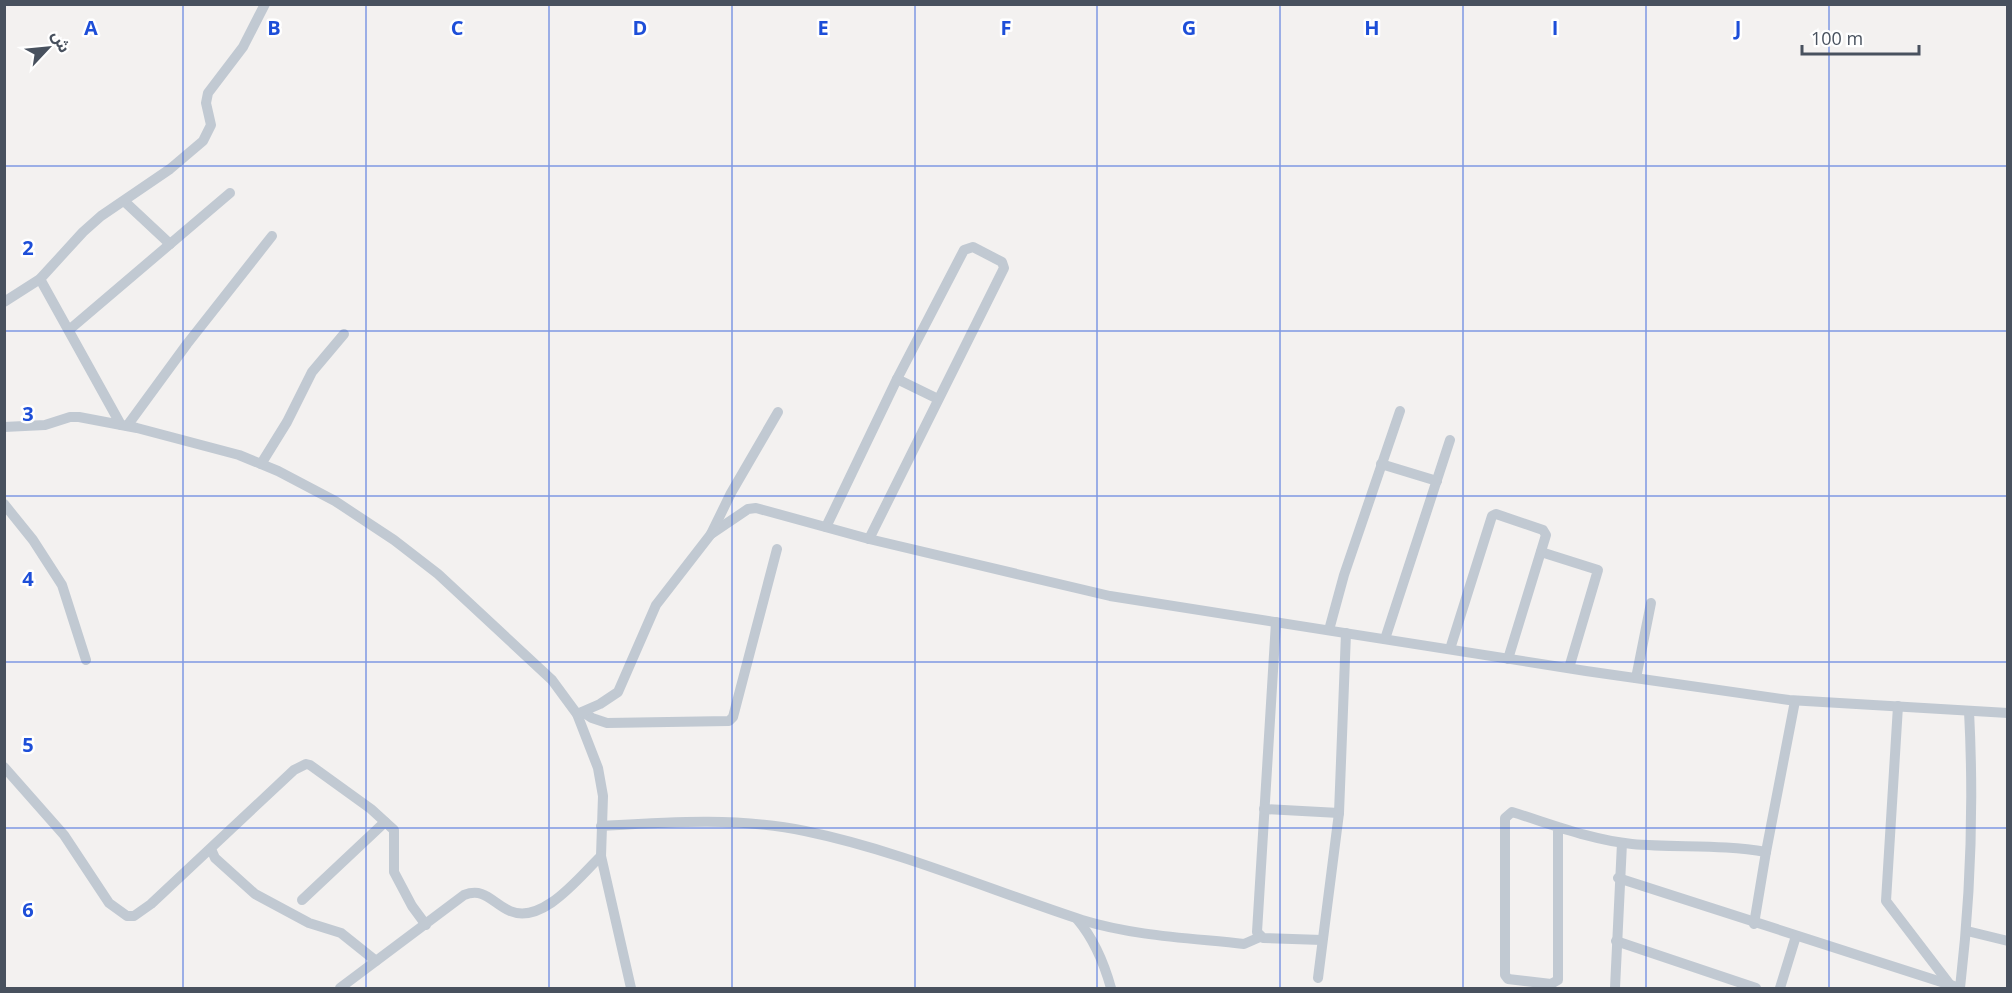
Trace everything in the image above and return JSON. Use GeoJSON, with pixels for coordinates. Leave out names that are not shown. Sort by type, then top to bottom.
{"type":"FeatureCollection","features":[{"type":"Feature","properties":{"kind":"street"},"geometry":{"type":"LineString","coordinates":[[4,302],[40,279],[83,232],[187,156],[209,133],[211,125],[206,103],[208,93],[243,47],[265,4]]}},
{"type":"Feature","properties":{"kind":"street"},"geometry":{"type":"LineString","coordinates":[[69,330],[230,192]]}},
{"type":"Feature","properties":{"kind":"street"},"geometry":{"type":"LineString","coordinates":[[124,201],[170,244]]}},
{"type":"Feature","properties":{"kind":"street"},"geometry":{"type":"LineString","coordinates":[[124,425],[272,236]]}},
{"type":"Feature","properties":{"kind":"street"},"geometry":{"type":"LineString","coordinates":[[826,527],[897,379],[964,250],[973,247],[1002,262],[1004,268],[869,539]]}},
{"type":"Feature","properties":{"kind":"street"},"geometry":{"type":"LineString","coordinates":[[40,279],[124,425]]}},
{"type":"Feature","properties":{"kind":"street"},"geometry":{"type":"LineString","coordinates":[[261,464],[312,372],[344,334]]}},
{"type":"Feature","properties":{"kind":"street"},"geometry":{"type":"LineString","coordinates":[[897,379],[938,399]]}},
{"type":"Feature","properties":{"kind":"street"},"geometry":{"type":"LineString","coordinates":[[1329,630],[1400,411]]}},
{"type":"Feature","properties":{"kind":"street"},"geometry":{"type":"LineString","coordinates":[[580,713],[612,698],[618,692],[656,605],[711,534],[728,498],[778,412]]}},
{"type":"Feature","properties":{"kind":"street"},"geometry":{"type":"LineString","coordinates":[[4,427],[45,424],[70,417],[124,425],[201,443],[261,464],[335,501],[394,540],[473,605],[544,672],[580,713],[601,777],[601,856],[631,988]]}},
{"type":"Feature","properties":{"kind":"street"},"geometry":{"type":"LineString","coordinates":[[1385,639],[1450,440]]}},
{"type":"Feature","properties":{"kind":"street"},"geometry":{"type":"LineString","coordinates":[[1381,464],[1437,481]]}},
{"type":"Feature","properties":{"kind":"street"},"geometry":{"type":"LineString","coordinates":[[4,504],[33,540],[62,585],[86,660]]}},
{"type":"Feature","properties":{"kind":"street"},"geometry":{"type":"LineString","coordinates":[[711,534],[752,508],[869,539],[1110,596],[1508,659],[1795,701],[2007,713]]}},
{"type":"Feature","properties":{"kind":"street"},"geometry":{"type":"LineString","coordinates":[[1450,649],[1494,514],[1543,530],[1546,536],[1508,659]]}},
{"type":"Feature","properties":{"kind":"street"},"geometry":{"type":"LineString","coordinates":[[580,713],[607,723],[729,721],[736,707],[777,549]]}},
{"type":"Feature","properties":{"kind":"street"},"geometry":{"type":"LineString","coordinates":[[1541,552],[1598,570],[1569,668]]}},
{"type":"Feature","properties":{"kind":"street"},"geometry":{"type":"LineString","coordinates":[[1635,678],[1651,603]]}},
{"type":"Feature","properties":{"kind":"street"},"geometry":{"type":"LineString","coordinates":[[1260,937],[1257,932],[1276,622]]}},
{"type":"Feature","properties":{"kind":"street"},"geometry":{"type":"LineString","coordinates":[[1318,978],[1339,813],[1346,633]]}},
{"type":"Feature","properties":{"kind":"street"},"geometry":{"type":"LineString","coordinates":[[1754,924],[1795,701]]}},
{"type":"Feature","properties":{"kind":"street"},"geometry":{"type":"LineString","coordinates":[[1898,706],[1886,901],[1958,988]]}},
{"type":"Feature","properties":{"kind":"street"},"geometry":{"type":"LineString","coordinates":[[1958,988],[1967,931],[1973,834],[1969,711]]}},
{"type":"Feature","properties":{"kind":"street"},"geometry":{"type":"LineString","coordinates":[[4,767],[64,835],[109,903],[127,916],[134,915],[151,904],[280,782],[306,764],[371,809],[395,833],[392,864],[397,881],[426,925]]}},
{"type":"Feature","properties":{"kind":"street"},"geometry":{"type":"LineString","coordinates":[[1264,809],[1339,813]]}},
{"type":"Feature","properties":{"kind":"street"},"geometry":{"type":"LineString","coordinates":[[1558,827],[1558,980],[1551,984],[1511,981],[1505,975],[1505,818],[1512,812],[1558,827],[1622,843],[1766,852]]}},
{"type":"Feature","properties":{"kind":"street"},"geometry":{"type":"LineString","coordinates":[[303,900],[385,822]]}},
{"type":"Feature","properties":{"kind":"street"},"geometry":{"type":"LineString","coordinates":[[601,826],[720,822],[805,831],[940,868],[1075,916],[1134,933],[1244,944],[1260,937],[1322,940]]}},
{"type":"Feature","properties":{"kind":"street"},"geometry":{"type":"LineString","coordinates":[[1615,988],[1618,878],[1622,843]]}},
{"type":"Feature","properties":{"kind":"street"},"geometry":{"type":"LineString","coordinates":[[211,849],[215,858],[255,894],[309,923],[341,933],[376,961]]}},
{"type":"Feature","properties":{"kind":"street"},"geometry":{"type":"LineString","coordinates":[[340,988],[464,895],[473,892],[484,893],[509,911],[522,914],[532,912],[561,896],[601,856]]}},
{"type":"Feature","properties":{"kind":"street"},"geometry":{"type":"LineString","coordinates":[[1618,878],[1754,924],[1958,988]]}},
{"type":"Feature","properties":{"kind":"street"},"geometry":{"type":"LineString","coordinates":[[1075,916],[1087,930],[1100,956],[1111,988]]}},
{"type":"Feature","properties":{"kind":"street"},"geometry":{"type":"LineString","coordinates":[[1967,931],[2007,940]]}},
{"type":"Feature","properties":{"kind":"street"},"geometry":{"type":"LineString","coordinates":[[1780,988],[1796,936]]}},
{"type":"Feature","properties":{"kind":"street"},"geometry":{"type":"LineString","coordinates":[[1616,941],[1756,988]]}}]}
